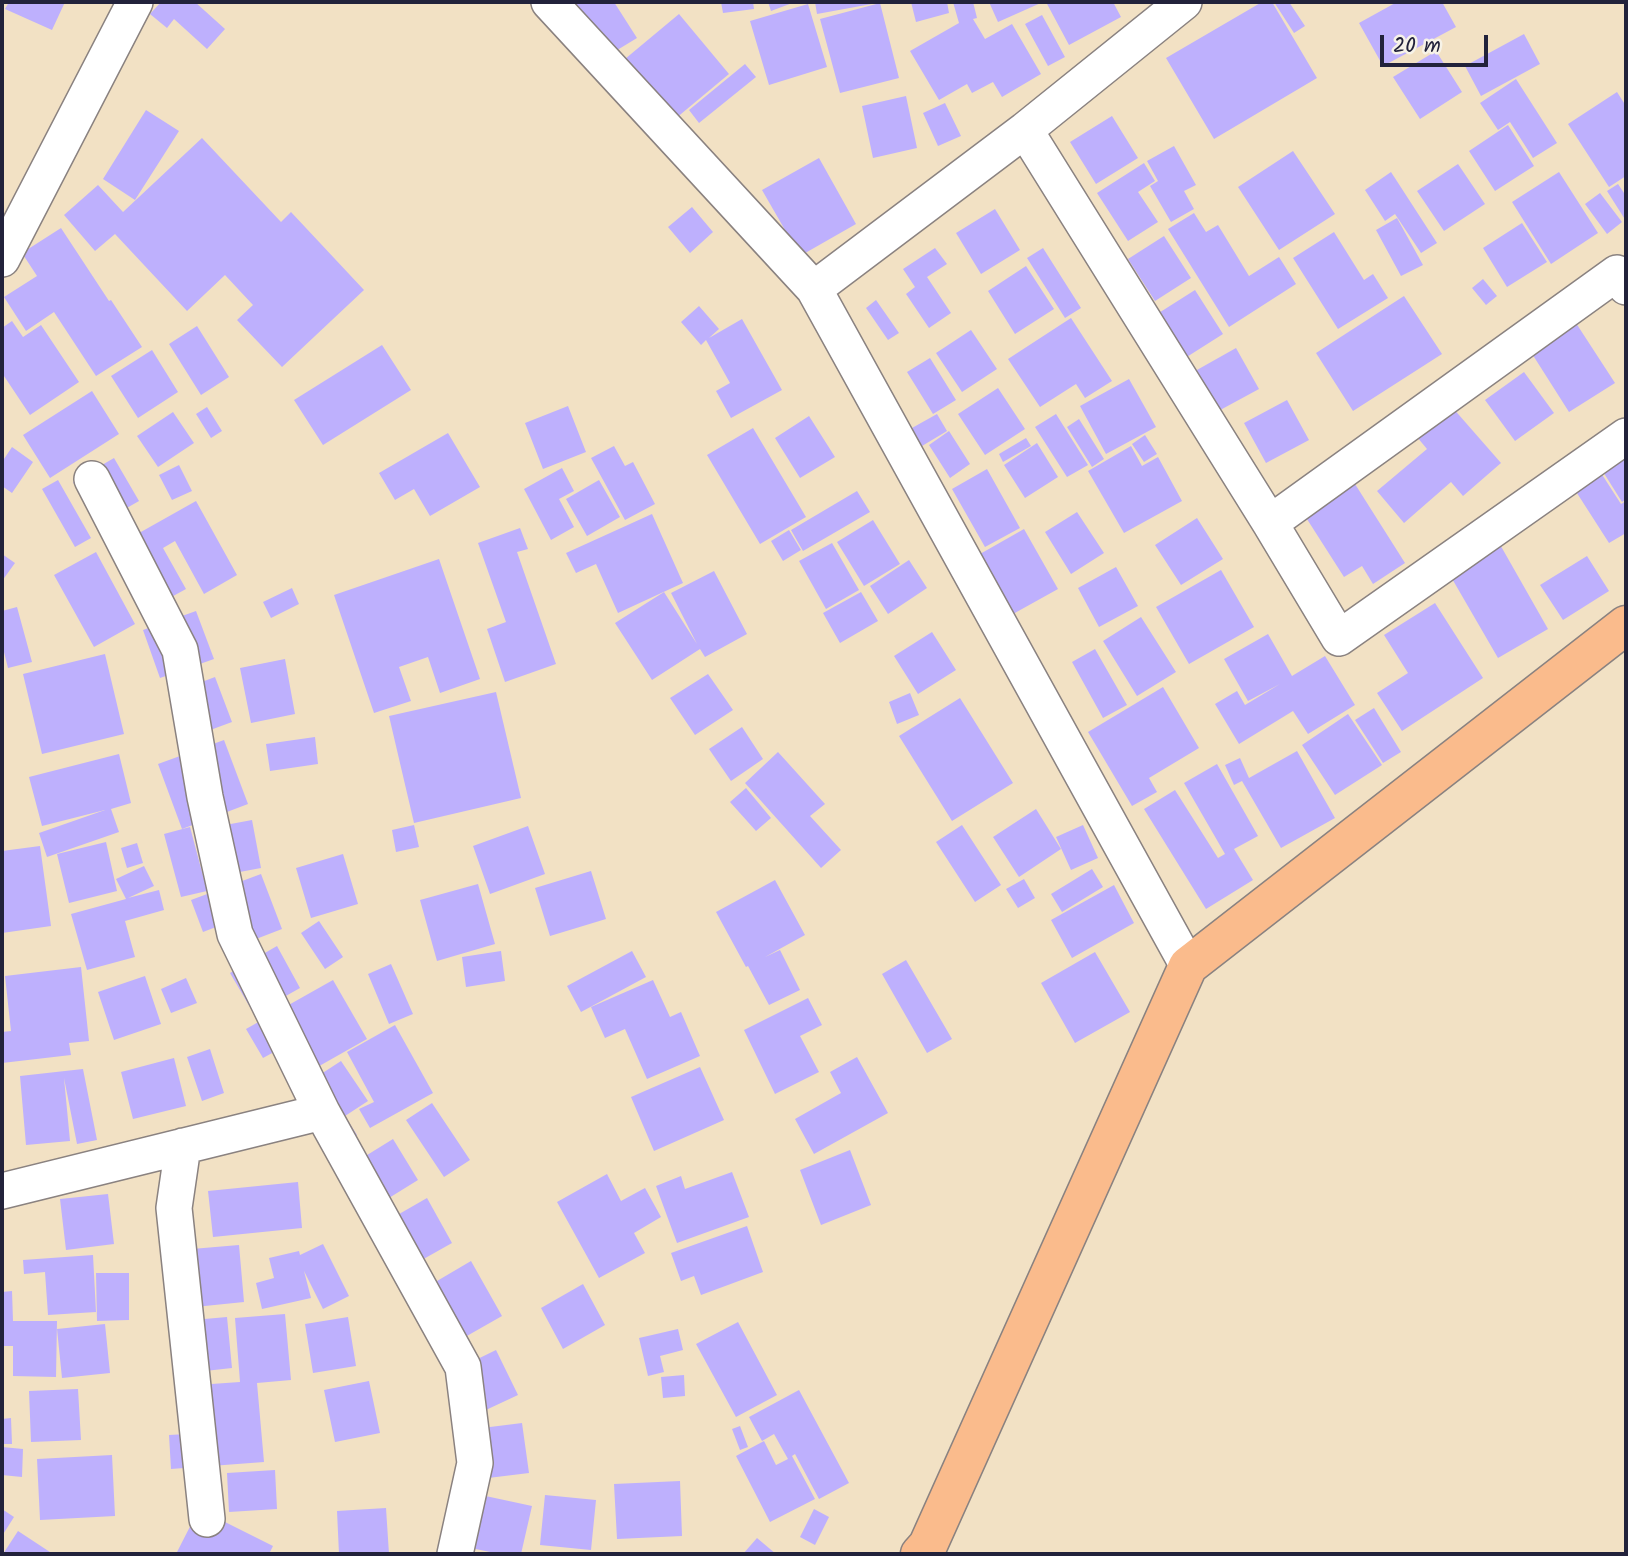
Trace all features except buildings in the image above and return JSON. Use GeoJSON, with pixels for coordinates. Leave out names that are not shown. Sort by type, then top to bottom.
{"type":"FeatureCollection","features":[{"type":"Feature","properties":{"kind":"main road"},"geometry":{"type":"LineString","coordinates":[[920,1554],[928,1545],[1188,966],[1626,625]]}},
{"type":"Feature","properties":{"kind":"street"},"geometry":{"type":"LineString","coordinates":[[2,259],[135,2]]}},
{"type":"Feature","properties":{"kind":"street"},"geometry":{"type":"LineString","coordinates":[[549,2],[814,289],[1188,966]]}},
{"type":"Feature","properties":{"kind":"street"},"geometry":{"type":"LineString","coordinates":[[814,289],[1025,130],[1183,2]]}},
{"type":"Feature","properties":{"kind":"street"},"geometry":{"type":"LineString","coordinates":[[1025,130],[1339,638],[1626,436]]}},
{"type":"Feature","properties":{"kind":"street"},"geometry":{"type":"LineString","coordinates":[[1270,523],[1617,273],[1626,287]]}},
{"type":"Feature","properties":{"kind":"street"},"geometry":{"type":"LineString","coordinates":[[92,479],[180,650],[205,797],[235,934],[322,1112],[463,1367],[475,1463],[455,1554]]}},
{"type":"Feature","properties":{"kind":"street"},"geometry":{"type":"LineString","coordinates":[[2,1191],[322,1112]]}},
{"type":"Feature","properties":{"kind":"street"},"geometry":{"type":"LineString","coordinates":[[183,1146],[174,1208],[207,1519]]}}]}
